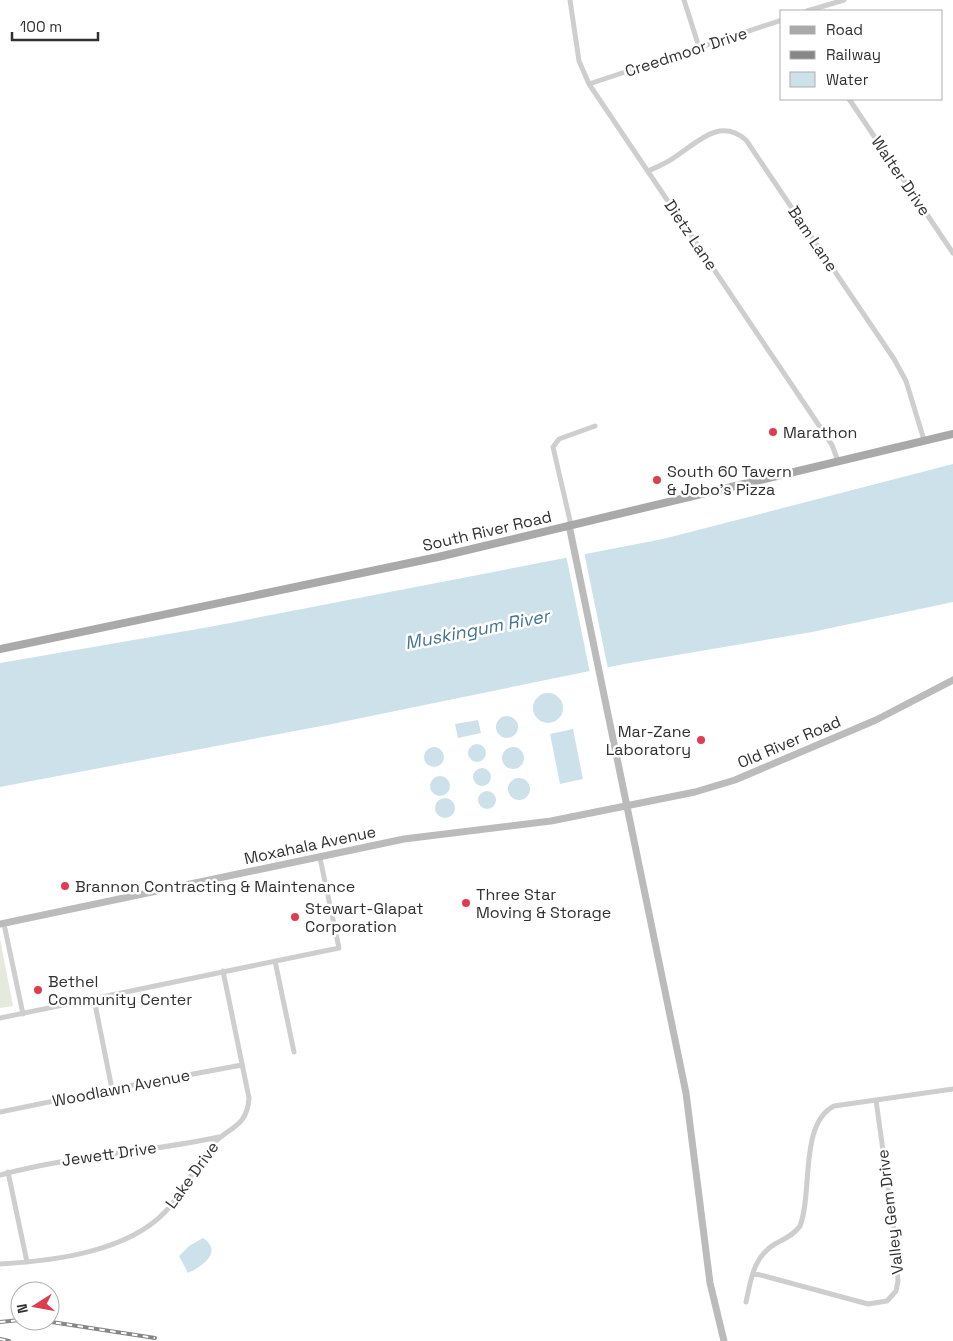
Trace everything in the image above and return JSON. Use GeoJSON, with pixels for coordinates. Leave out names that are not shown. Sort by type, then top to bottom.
{"type":"FeatureCollection","features":[{"type":"Feature","properties":{"kind":"main road","name":"South River Road"},"geometry":{"type":"LineString","coordinates":[[0,649],[420,561],[953,434]]}},
{"type":"Feature","properties":{"kind":"main road"},"geometry":{"type":"LineString","coordinates":[[570,525],[686,1093],[710,1283],[724,1341]]}},
{"type":"Feature","properties":{"kind":"main road","name":"Old River Road"},"geometry":{"type":"LineString","coordinates":[[627,806],[695,792],[735,780],[876,720],[953,680]]}},
{"type":"Feature","properties":{"kind":"main road","name":"Moxahala Avenue"},"geometry":{"type":"LineString","coordinates":[[2,924],[404,840],[551,821],[627,806]]}},
{"type":"Feature","properties":{"kind":"street","name":"Dietz Lane"},"geometry":{"type":"LineString","coordinates":[[570,0],[579,61],[590,84],[832,445],[838,461]]}},
{"type":"Feature","properties":{"kind":"street"},"geometry":{"type":"LineString","coordinates":[[684,0],[700,47]]}},
{"type":"Feature","properties":{"kind":"street"},"geometry":{"type":"LineString","coordinates":[[810,10],[844,0]]}},
{"type":"Feature","properties":{"kind":"street","name":"Creedmoor Drive"},"geometry":{"type":"LineString","coordinates":[[590,84],[780,21]]}},
{"type":"Feature","properties":{"kind":"street","name":"Walter Drive"},"geometry":{"type":"LineString","coordinates":[[850,100],[953,253]]}},
{"type":"Feature","properties":{"kind":"street","name":"Bam Lane"},"geometry":{"type":"LineString","coordinates":[[648,171],[669,161],[706,135],[718,130],[733,131],[746,140],[894,359],[906,381],[924,440]]}},
{"type":"Feature","properties":{"kind":"street"},"geometry":{"type":"LineString","coordinates":[[570,525],[554,447],[559,439],[596,426]]}},
{"type":"Feature","properties":{"kind":"street"},"geometry":{"type":"LineString","coordinates":[[0,1018],[339,948],[320,858]]}},
{"type":"Feature","properties":{"kind":"street"},"geometry":{"type":"LineString","coordinates":[[2,924],[23,1014]]}},
{"type":"Feature","properties":{"kind":"street"},"geometry":{"type":"LineString","coordinates":[[275,961],[294,1052]]}},
{"type":"Feature","properties":{"kind":"street","name":"Lake Drive"},"geometry":{"type":"LineString","coordinates":[[0,1264],[27,1262],[105,1247],[129,1238],[148,1227],[173,1202],[219,1137],[240,1124],[248,1106],[242,1065],[223,971]]}},
{"type":"Feature","properties":{"kind":"street"},"geometry":{"type":"LineString","coordinates":[[94,999],[112,1089]]}},
{"type":"Feature","properties":{"kind":"street","name":"Woodlawn Avenue"},"geometry":{"type":"LineString","coordinates":[[0,1112],[242,1065]]}},
{"type":"Feature","properties":{"kind":"street"},"geometry":{"type":"LineString","coordinates":[[746,1302],[757,1260],[800,1226],[814,1132],[817,1121],[828,1109],[834,1106],[953,1090]]}},
{"type":"Feature","properties":{"kind":"street","name":"Valley Gem Drive"},"geometry":{"type":"LineString","coordinates":[[753,1273],[868,1304],[880,1304],[893,1296],[898,1285],[897,1258],[876,1100]]}},
{"type":"Feature","properties":{"kind":"street","name":"Jewett Drive"},"geometry":{"type":"LineString","coordinates":[[0,1175],[64,1159],[192,1143],[219,1137]]}},
{"type":"Feature","properties":{"kind":"street"},"geometry":{"type":"LineString","coordinates":[[8,1172],[27,1262]]}},
{"type":"Feature","properties":{"kind":"shaded area"},"geometry":{"type":"Polygon","coordinates":[[[0,939],[13,1006],[0,1008],[0,939]]]}},
{"type":"Feature","properties":{"kind":"water","name":"Muskingum River"},"geometry":{"type":"Polygon","coordinates":[[[953,464],[953,602],[812,632],[624,664],[332,724],[0,787],[0,663],[209,627],[663,539],[953,464]]]}},
{"type":"Feature","properties":{"kind":"water"},"geometry":{"type":"Polygon","coordinates":[[[548,693],[559,697],[563,708],[559,719],[548,723],[537,719],[533,708],[537,697],[548,693]]]}},
{"type":"Feature","properties":{"kind":"water"},"geometry":{"type":"Polygon","coordinates":[[[503,716],[511,716],[518,723],[518,731],[511,738],[503,738],[496,731],[496,723],[503,716]]]}},
{"type":"Feature","properties":{"kind":"water"},"geometry":{"type":"Polygon","coordinates":[[[478,720],[481,733],[458,738],[455,724],[478,720]]]}},
{"type":"Feature","properties":{"kind":"water"},"geometry":{"type":"Polygon","coordinates":[[[573,729],[583,779],[560,784],[550,734],[573,729]]]}},
{"type":"Feature","properties":{"kind":"water"},"geometry":{"type":"Polygon","coordinates":[[[477,744],[483,747],[486,753],[483,759],[477,762],[471,759],[468,753],[471,747],[477,744]]]}},
{"type":"Feature","properties":{"kind":"water"},"geometry":{"type":"Polygon","coordinates":[[[434,747],[441,750],[444,757],[441,764],[434,767],[427,764],[424,757],[427,750],[434,747]]]}},
{"type":"Feature","properties":{"kind":"water"},"geometry":{"type":"Polygon","coordinates":[[[509,747],[517,747],[524,754],[524,762],[517,769],[509,769],[502,762],[502,754],[509,747]]]}},
{"type":"Feature","properties":{"kind":"water"},"geometry":{"type":"Polygon","coordinates":[[[482,768],[488,771],[491,777],[488,783],[482,786],[476,783],[473,777],[476,771],[482,768]]]}},
{"type":"Feature","properties":{"kind":"water"},"geometry":{"type":"Polygon","coordinates":[[[440,776],[447,779],[450,786],[447,793],[440,796],[433,793],[430,786],[433,779],[440,776]]]}},
{"type":"Feature","properties":{"kind":"water"},"geometry":{"type":"Polygon","coordinates":[[[515,778],[523,778],[530,785],[530,793],[523,800],[515,800],[508,793],[508,785],[515,778]]]}},
{"type":"Feature","properties":{"kind":"water"},"geometry":{"type":"Polygon","coordinates":[[[487,791],[493,794],[496,800],[493,806],[487,809],[481,806],[478,800],[481,794],[487,791]]]}},
{"type":"Feature","properties":{"kind":"water"},"geometry":{"type":"Polygon","coordinates":[[[445,798],[452,801],[455,808],[452,815],[445,818],[438,815],[435,808],[438,801],[445,798]]]}},
{"type":"Feature","properties":{"kind":"water"},"geometry":{"type":"Polygon","coordinates":[[[203,1238],[209,1243],[211,1254],[204,1263],[188,1273],[179,1256],[189,1246],[203,1238]]]}},
{"type":"Feature","properties":{"kind":"pier"},"geometry":{"type":"Polygon","coordinates":[[[584,552],[608,669],[590,673],[566,555],[584,552]]]}},
{"type":"Feature","properties":{"kind":"railway"},"geometry":{"type":"LineString","coordinates":[[0,1322],[10,1321]]}},
{"type":"Feature","properties":{"kind":"railway"},"geometry":{"type":"LineString","coordinates":[[60,1323],[155,1338]]}},
{"type":"Feature","properties":{"kind":"railway"},"geometry":{"type":"LineString","coordinates":[[0,1339],[9,1341]]}},
{"type":"Feature","properties":{"kind":"place","name":"Marathon"},"geometry":{"type":"Point","coordinates":[773,432]}},
{"type":"Feature","properties":{"kind":"place","name":"South 60 Tavern & Jobo's Pizza"},"geometry":{"type":"Point","coordinates":[657,480]}},
{"type":"Feature","properties":{"kind":"place","name":"Mar-Zane Laboratory"},"geometry":{"type":"Point","coordinates":[701,740]}},
{"type":"Feature","properties":{"kind":"place","name":"Brannon Contracting & Maintenance"},"geometry":{"type":"Point","coordinates":[65,886]}},
{"type":"Feature","properties":{"kind":"place","name":"Three Star Moving & Storage"},"geometry":{"type":"Point","coordinates":[466,903]}},
{"type":"Feature","properties":{"kind":"place","name":"Stewart-Glapat Corporation"},"geometry":{"type":"Point","coordinates":[295,917]}},
{"type":"Feature","properties":{"kind":"place","name":"Bethel Community Center"},"geometry":{"type":"Point","coordinates":[38,990]}}]}
